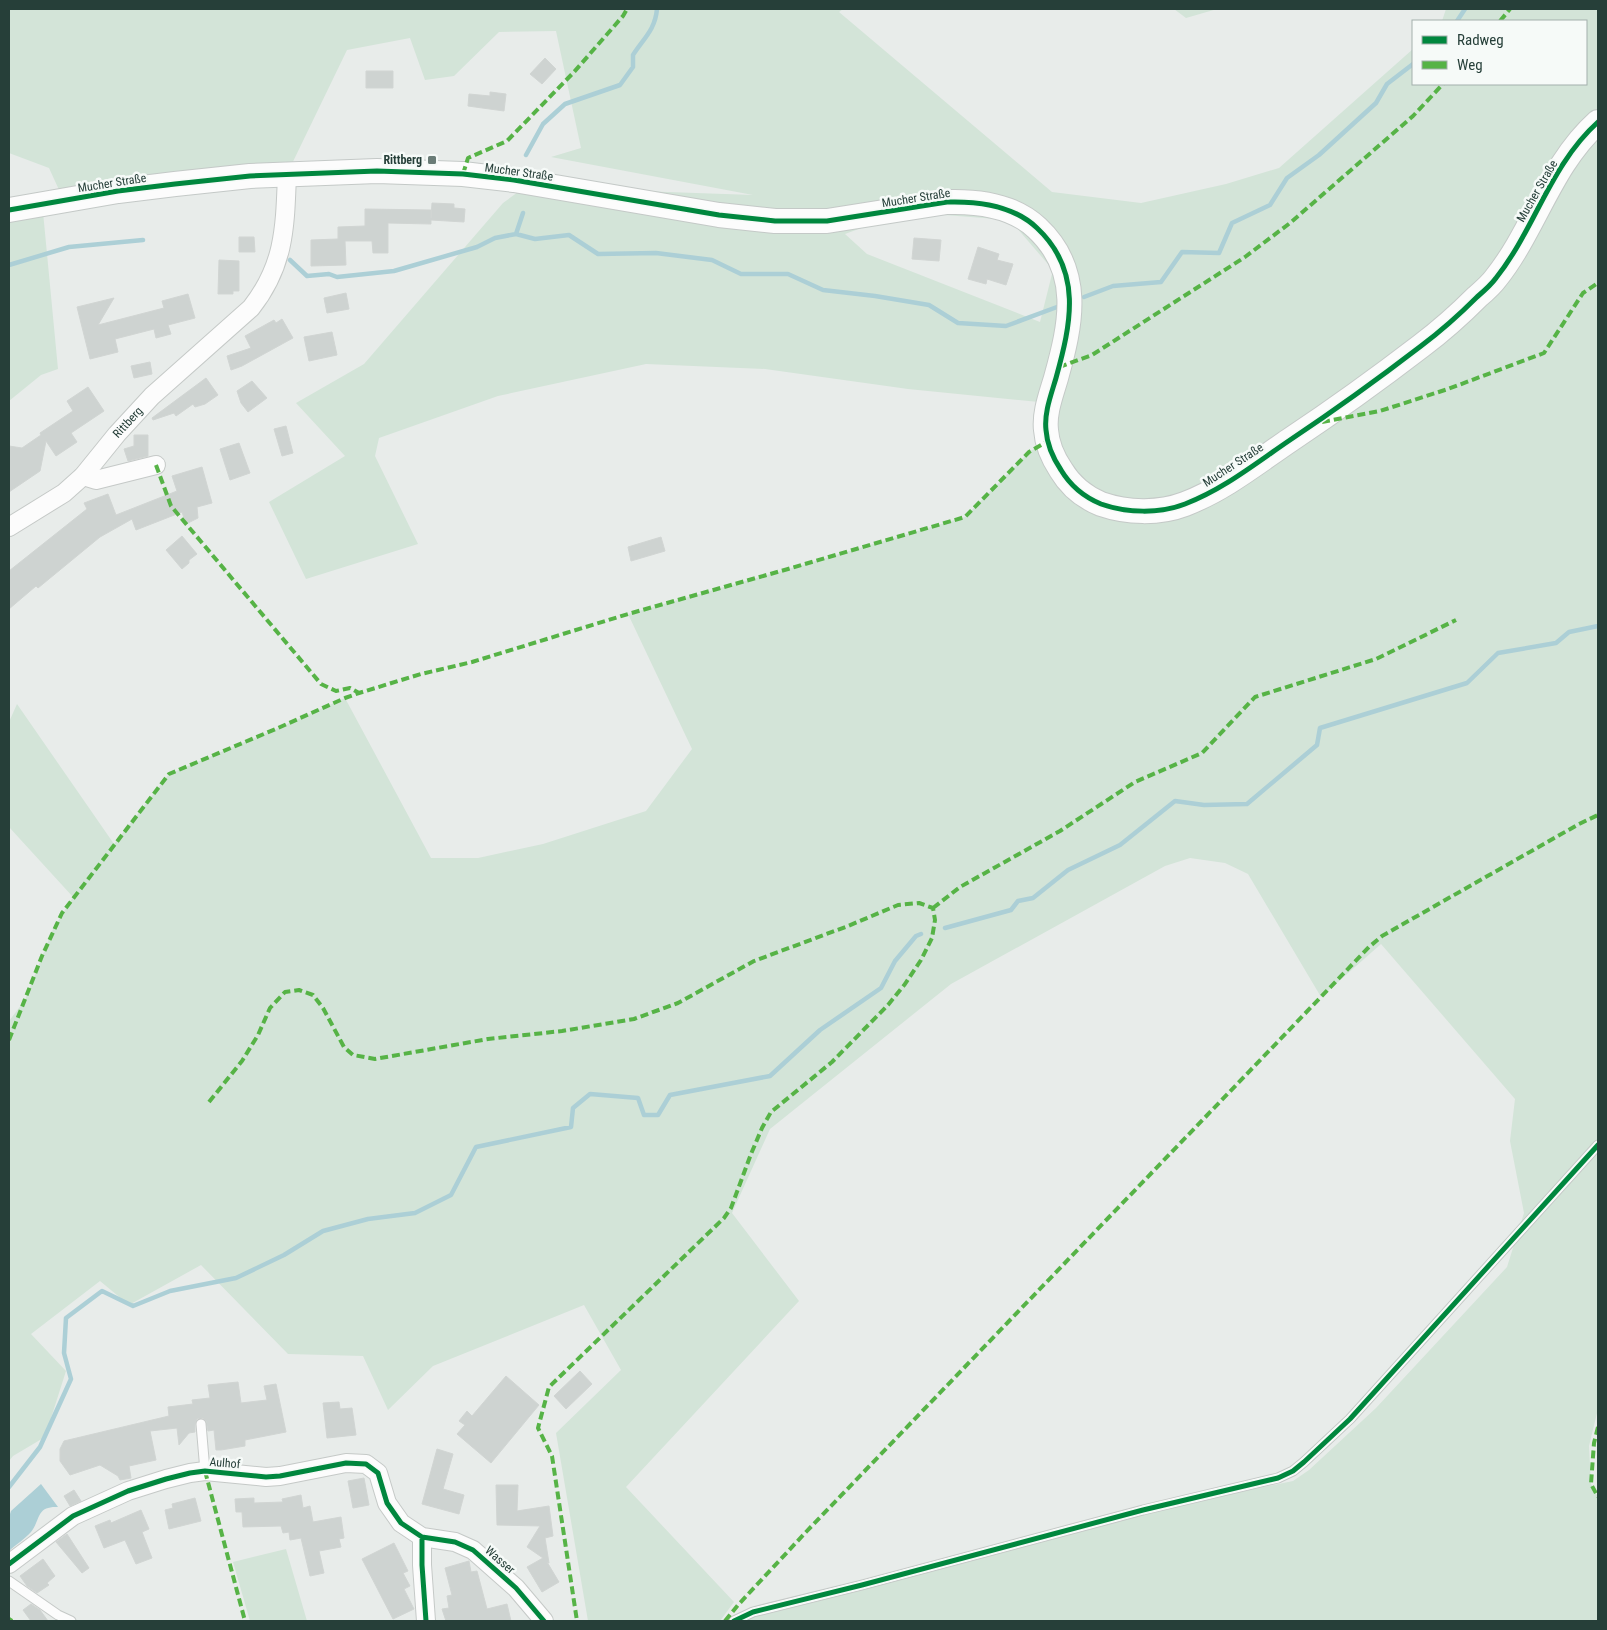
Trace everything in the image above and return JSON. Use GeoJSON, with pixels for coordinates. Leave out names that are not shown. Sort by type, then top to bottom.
{"type":"FeatureCollection","features":[{"type":"Feature","properties":{"kind":"main road","name":"Mucher Straße"},"geometry":{"type":"LineString","coordinates":[[9,210],[118,191],[175,184],[287,174],[377,171],[463,174],[523,182],[719,215],[775,221],[827,221],[948,202],[964,201],[998,207],[1016,214],[1033,224],[1046,237],[1064,267],[1070,297],[1069,327],[1046,420],[1048,441],[1052,455],[1065,477],[1074,487],[1093,500],[1125,510],[1153,510],[1183,505],[1216,490],[1338,407],[1450,323],[1495,280],[1513,254],[1552,179],[1574,148],[1598,122]]}},
{"type":"Feature","properties":{"kind":"street","name":"Rittberg"},"geometry":{"type":"LineString","coordinates":[[9,528],[64,493],[83,476],[117,434],[152,396],[250,308],[262,293],[272,277],[283,235],[287,174]]}},
{"type":"Feature","properties":{"kind":"street"},"geometry":{"type":"LineString","coordinates":[[83,476],[96,480],[156,465]]}},
{"type":"Feature","properties":{"kind":"street","name":"Aulhof"},"geometry":{"type":"LineString","coordinates":[[9,1564],[73,1516],[128,1491],[190,1473],[205,1471],[266,1477],[346,1463],[366,1464],[378,1473],[387,1502],[401,1523],[422,1537]]}},
{"type":"Feature","properties":{"kind":"street"},"geometry":{"type":"LineString","coordinates":[[422,1537],[426,1621]]}},
{"type":"Feature","properties":{"kind":"street","name":"Wasser"},"geometry":{"type":"LineString","coordinates":[[422,1537],[455,1542],[473,1550],[516,1588],[544,1621]]}},
{"type":"Feature","properties":{"kind":"lane"},"geometry":{"type":"LineString","coordinates":[[734,1621],[753,1612],[1143,1510],[1278,1478],[1293,1471],[1350,1419],[1598,1145]]}},
{"type":"Feature","properties":{"kind":"lane"},"geometry":{"type":"LineString","coordinates":[[201,1424],[205,1471]]}},
{"type":"Feature","properties":{"kind":"lane"},"geometry":{"type":"LineString","coordinates":[[9,1581],[58,1615],[71,1621]]}},
{"type":"Feature","properties":{"kind":"green space"},"geometry":{"type":"Polygon","coordinates":[[[9,9],[843,9],[839,12],[1052,192],[1141,203],[1226,184],[1279,168],[1412,50],[1412,85],[1587,85],[1587,20],[1442,20],[1446,9],[1598,9],[1598,1409],[1589,1446],[1591,1484],[1598,1497],[1598,1621],[744,1621],[752,1617],[1200,1500],[1293,1481],[1309,1470],[1376,1408],[1507,1267],[1524,1213],[1510,1141],[1515,1099],[1381,944],[1321,997],[1248,874],[1225,863],[1190,858],[1165,866],[951,984],[770,1129],[732,1213],[799,1301],[626,1487],[734,1602],[720,1621],[588,1621],[556,1433],[621,1370],[584,1305],[433,1366],[388,1410],[363,1356],[288,1354],[201,1265],[129,1305],[100,1281],[31,1334],[66,1371],[45,1437],[13,1456],[9,1461],[9,1021],[25,1000],[53,929],[73,897],[9,827],[9,722],[17,704],[114,844],[169,774],[345,698],[431,858],[478,858],[543,844],[646,811],[692,749],[628,614],[965,517],[1029,452],[1048,441],[1049,403],[908,389],[765,369],[646,364],[498,396],[379,438],[375,456],[418,544],[306,579],[269,502],[345,456],[296,403],[364,364],[503,203],[525,187],[753,195],[551,157],[581,148],[556,31],[499,32],[454,76],[425,80],[410,38],[347,50],[287,174],[60,192],[49,168],[9,153],[9,9]],[[905,212],[845,234],[867,254],[1040,322],[1053,270],[1010,220],[905,212]]]}},
{"type":"Feature","properties":{"kind":"green space"},"geometry":{"type":"Polygon","coordinates":[[[1174,9],[1217,9],[1186,18],[1174,9]]]}},
{"type":"Feature","properties":{"kind":"green space"},"geometry":{"type":"Polygon","coordinates":[[[43,212],[58,369],[41,375],[9,401],[9,219],[43,212]]]}},
{"type":"Feature","properties":{"kind":"green space"},"geometry":{"type":"Polygon","coordinates":[[[286,1549],[307,1621],[250,1621],[233,1562],[286,1549]]]}},
{"type":"Feature","properties":{"kind":"water"},"geometry":{"type":"Polygon","coordinates":[[[41,1484],[58,1507],[51,1507],[42,1511],[31,1532],[9,1551],[9,1517],[11,1511],[41,1484]]]}},
{"type":"Feature","properties":{"kind":"building"},"geometry":{"type":"Polygon","coordinates":[[[545,58],[556,69],[542,84],[530,74],[545,58]]]}},
{"type":"Feature","properties":{"kind":"building"},"geometry":{"type":"Polygon","coordinates":[[[366,71],[393,71],[393,88],[366,88],[366,71]]]}},
{"type":"Feature","properties":{"kind":"building"},"geometry":{"type":"Polygon","coordinates":[[[490,92],[506,94],[504,111],[468,106],[469,94],[490,96],[490,92]]]}},
{"type":"Feature","properties":{"kind":"building"},"geometry":{"type":"Polygon","coordinates":[[[432,203],[454,204],[454,208],[465,209],[464,222],[431,220],[431,224],[388,223],[388,253],[373,253],[372,241],[345,241],[346,265],[311,266],[311,240],[338,239],[338,227],[365,226],[365,209],[431,210],[431,218],[432,203]]]}},
{"type":"Feature","properties":{"kind":"building"},"geometry":{"type":"Polygon","coordinates":[[[239,237],[254,237],[255,252],[239,252],[239,237]]]}},
{"type":"Feature","properties":{"kind":"building"},"geometry":{"type":"Polygon","coordinates":[[[914,238],[941,240],[939,261],[912,259],[914,238]]]}},
{"type":"Feature","properties":{"kind":"building"},"geometry":{"type":"Polygon","coordinates":[[[978,247],[999,254],[997,260],[1013,264],[1006,285],[987,279],[986,284],[968,279],[978,247]]]}},
{"type":"Feature","properties":{"kind":"building"},"geometry":{"type":"Polygon","coordinates":[[[219,260],[239,261],[239,291],[233,291],[233,294],[218,294],[219,260]]]}},
{"type":"Feature","properties":{"kind":"building"},"geometry":{"type":"Polygon","coordinates":[[[346,293],[349,309],[327,313],[324,298],[346,293]]]}},
{"type":"Feature","properties":{"kind":"building"},"geometry":{"type":"Polygon","coordinates":[[[188,294],[195,318],[168,325],[171,334],[156,338],[154,329],[115,339],[118,352],[90,359],[77,307],[114,298],[98,325],[164,308],[162,301],[188,294]]]}},
{"type":"Feature","properties":{"kind":"building"},"geometry":{"type":"Polygon","coordinates":[[[282,319],[293,338],[231,370],[227,356],[251,348],[245,336],[274,320],[276,323],[282,319]]]}},
{"type":"Feature","properties":{"kind":"building"},"geometry":{"type":"Polygon","coordinates":[[[332,332],[337,355],[309,361],[304,337],[332,332]]]}},
{"type":"Feature","properties":{"kind":"building"},"geometry":{"type":"Polygon","coordinates":[[[150,362],[152,374],[134,378],[131,366],[150,362]]]}},
{"type":"Feature","properties":{"kind":"building"},"geometry":{"type":"Polygon","coordinates":[[[206,378],[218,395],[205,404],[195,407],[193,404],[176,416],[174,413],[153,420],[152,418],[206,378]]]}},
{"type":"Feature","properties":{"kind":"building"},"geometry":{"type":"Polygon","coordinates":[[[252,381],[267,398],[248,412],[241,403],[237,391],[252,381]]]}},
{"type":"Feature","properties":{"kind":"building"},"geometry":{"type":"Polygon","coordinates":[[[88,387],[104,411],[71,433],[77,442],[56,456],[46,441],[40,471],[9,492],[9,446],[22,448],[41,435],[40,433],[73,411],[67,401],[88,387]]]}},
{"type":"Feature","properties":{"kind":"building"},"geometry":{"type":"Polygon","coordinates":[[[286,426],[293,453],[282,456],[274,429],[286,426]]]}},
{"type":"Feature","properties":{"kind":"building"},"geometry":{"type":"Polygon","coordinates":[[[134,435],[148,435],[148,456],[128,461],[124,449],[134,446],[134,435]]]}},
{"type":"Feature","properties":{"kind":"building"},"geometry":{"type":"Polygon","coordinates":[[[239,443],[250,473],[230,480],[220,449],[239,443]]]}},
{"type":"Feature","properties":{"kind":"building"},"geometry":{"type":"Polygon","coordinates":[[[202,467],[212,503],[197,507],[198,518],[186,524],[182,512],[136,530],[132,519],[100,537],[38,588],[36,586],[9,609],[9,571],[87,509],[84,503],[108,494],[116,515],[177,491],[172,476],[202,467]]]}},
{"type":"Feature","properties":{"kind":"building"},"geometry":{"type":"Polygon","coordinates":[[[182,536],[197,554],[182,569],[166,550],[182,536]]]}},
{"type":"Feature","properties":{"kind":"building"},"geometry":{"type":"Polygon","coordinates":[[[661,537],[665,551],[631,561],[628,547],[661,537]]]}},
{"type":"Feature","properties":{"kind":"building"},"geometry":{"type":"Polygon","coordinates":[[[580,1371],[592,1384],[566,1409],[554,1396],[580,1371]]]}},
{"type":"Feature","properties":{"kind":"building"},"geometry":{"type":"Polygon","coordinates":[[[506,1376],[539,1405],[491,1463],[457,1434],[465,1425],[459,1421],[467,1411],[472,1416],[506,1376]]]}},
{"type":"Feature","properties":{"kind":"building"},"geometry":{"type":"Polygon","coordinates":[[[238,1382],[241,1403],[267,1400],[264,1386],[276,1384],[286,1432],[245,1440],[245,1446],[216,1450],[214,1430],[208,1431],[206,1421],[203,1418],[197,1419],[195,1432],[189,1433],[179,1445],[177,1428],[150,1431],[156,1460],[129,1466],[131,1478],[120,1480],[118,1476],[100,1465],[70,1475],[60,1461],[60,1449],[64,1441],[169,1416],[168,1407],[193,1404],[192,1400],[210,1398],[208,1385],[238,1382]]]}},
{"type":"Feature","properties":{"kind":"building"},"geometry":{"type":"Polygon","coordinates":[[[339,1402],[340,1409],[352,1408],[356,1435],[327,1438],[323,1403],[339,1402]]]}},
{"type":"Feature","properties":{"kind":"building"},"geometry":{"type":"Polygon","coordinates":[[[437,1449],[453,1454],[443,1489],[464,1495],[459,1514],[422,1504],[437,1449]]]}},
{"type":"Feature","properties":{"kind":"building"},"geometry":{"type":"Polygon","coordinates":[[[364,1478],[369,1505],[353,1508],[348,1481],[364,1478]]]}},
{"type":"Feature","properties":{"kind":"building"},"geometry":{"type":"Polygon","coordinates":[[[496,1485],[518,1485],[517,1511],[549,1506],[553,1536],[545,1538],[549,1563],[547,1562],[559,1582],[542,1592],[527,1567],[543,1558],[527,1547],[540,1526],[497,1525],[496,1485]]]}},
{"type":"Feature","properties":{"kind":"building"},"geometry":{"type":"Polygon","coordinates":[[[74,1490],[81,1501],[70,1506],[64,1496],[74,1490]]]}},
{"type":"Feature","properties":{"kind":"building"},"geometry":{"type":"Polygon","coordinates":[[[301,1495],[303,1508],[310,1506],[313,1522],[341,1517],[344,1538],[339,1539],[341,1547],[319,1551],[324,1573],[310,1576],[301,1538],[290,1540],[289,1532],[283,1533],[281,1526],[243,1527],[242,1512],[236,1512],[235,1499],[254,1498],[254,1503],[283,1502],[282,1499],[301,1495]]]}},
{"type":"Feature","properties":{"kind":"building"},"geometry":{"type":"Polygon","coordinates":[[[195,1498],[201,1521],[169,1529],[165,1510],[173,1508],[172,1504],[195,1498]]]}},
{"type":"Feature","properties":{"kind":"building"},"geometry":{"type":"Polygon","coordinates":[[[141,1510],[149,1529],[142,1532],[152,1558],[136,1564],[125,1540],[104,1548],[95,1526],[110,1520],[111,1523],[141,1510]]]}},
{"type":"Feature","properties":{"kind":"building"},"geometry":{"type":"Polygon","coordinates":[[[67,1534],[89,1568],[82,1573],[56,1542],[67,1534]]]}},
{"type":"Feature","properties":{"kind":"building"},"geometry":{"type":"Polygon","coordinates":[[[394,1543],[408,1571],[403,1573],[410,1586],[404,1589],[414,1609],[393,1619],[362,1559],[394,1543]]]}},
{"type":"Feature","properties":{"kind":"building"},"geometry":{"type":"Polygon","coordinates":[[[43,1559],[55,1576],[47,1583],[49,1585],[37,1593],[27,1586],[20,1576],[43,1559]]]}},
{"type":"Feature","properties":{"kind":"building"},"geometry":{"type":"Polygon","coordinates":[[[469,1561],[471,1572],[477,1571],[487,1609],[507,1604],[511,1621],[446,1621],[442,1609],[449,1608],[447,1596],[452,1595],[445,1568],[469,1561]]]}},
{"type":"Feature","properties":{"kind":"building"},"geometry":{"type":"Polygon","coordinates":[[[31,1604],[40,1610],[48,1621],[31,1621],[23,1610],[31,1604]]]}},
{"type":"Feature","properties":{"kind":"waterway"},"geometry":{"type":"LineString","coordinates":[[526,155],[543,124],[565,104],[620,85],[633,67],[633,55],[654,23],[657,9]]}},
{"type":"Feature","properties":{"kind":"waterway"},"geometry":{"type":"LineString","coordinates":[[1458,20],[1465,9]]}},
{"type":"Feature","properties":{"kind":"waterway"},"geometry":{"type":"LineString","coordinates":[[1084,297],[1113,286],[1161,282],[1182,252],[1219,253],[1232,223],[1270,205],[1287,178],[1319,155],[1376,103],[1387,84],[1412,65]]}},
{"type":"Feature","properties":{"kind":"waterway"},"geometry":{"type":"LineString","coordinates":[[516,234],[523,213]]}},
{"type":"Feature","properties":{"kind":"waterway"},"geometry":{"type":"LineString","coordinates":[[290,260],[307,276],[329,274],[337,277],[394,271],[477,247],[495,238],[516,234],[535,239],[569,235],[598,254],[656,253],[712,260],[741,274],[788,274],[823,290],[929,305],[958,323],[1006,326],[1057,307]]}},
{"type":"Feature","properties":{"kind":"waterway"},"geometry":{"type":"LineString","coordinates":[[9,265],[69,247],[143,240]]}},
{"type":"Feature","properties":{"kind":"waterway"},"geometry":{"type":"LineString","coordinates":[[945,928],[1011,910],[1018,901],[1033,898],[1068,870],[1120,845],[1175,801],[1204,805],[1247,804],[1317,745],[1320,728],[1467,683],[1498,653],[1556,643],[1569,632],[1598,626]]}},
{"type":"Feature","properties":{"kind":"waterway"},"geometry":{"type":"LineString","coordinates":[[9,1487],[40,1447],[71,1379],[64,1353],[66,1318],[102,1291],[133,1306],[170,1291],[236,1278],[284,1255],[323,1231],[368,1219],[415,1213],[451,1195],[476,1147],[571,1127],[573,1108],[590,1094],[638,1098],[644,1115],[658,1115],[670,1095],[770,1076],[820,1030],[881,988],[895,961],[916,936],[921,934]]}},
{"type":"Feature","properties":{"kind":"marked path"},"geometry":{"type":"LineString","coordinates":[[463,174],[468,158],[507,141],[574,72],[627,9]]}},
{"type":"Feature","properties":{"kind":"marked path"},"geometry":{"type":"LineString","coordinates":[[1501,20],[1510,9]]}},
{"type":"Feature","properties":{"kind":"marked path"},"geometry":{"type":"LineString","coordinates":[[1059,367],[1092,355],[1245,257],[1290,223],[1413,116],[1442,85]]}},
{"type":"Feature","properties":{"kind":"marked path"},"geometry":{"type":"LineString","coordinates":[[1322,422],[1380,411],[1448,389],[1544,353],[1583,293],[1598,283]]}},
{"type":"Feature","properties":{"kind":"marked path"},"geometry":{"type":"LineString","coordinates":[[9,1040],[42,956],[62,913],[169,774],[359,693],[421,674],[472,662],[628,614],[965,517],[1029,452],[1048,441]]}},
{"type":"Feature","properties":{"kind":"marked path"},"geometry":{"type":"LineString","coordinates":[[156,465],[171,506],[321,684],[336,691],[350,688],[359,693]]}},
{"type":"Feature","properties":{"kind":"marked path"},"geometry":{"type":"LineString","coordinates":[[933,908],[960,887],[1060,831],[1135,782],[1202,753],[1255,697],[1376,659],[1456,620]]}},
{"type":"Feature","properties":{"kind":"marked path"},"geometry":{"type":"LineString","coordinates":[[725,1621],[806,1532],[1369,947],[1382,936],[1598,815]]}},
{"type":"Feature","properties":{"kind":"marked path"},"geometry":{"type":"LineString","coordinates":[[209,1102],[242,1061],[258,1035],[270,1008],[285,992],[299,990],[313,995],[323,1008],[344,1047],[353,1055],[375,1059],[488,1039],[562,1031],[634,1019],[678,1003],[754,961],[898,905],[919,903],[933,908],[935,920],[932,938],[921,960],[905,984],[888,1005],[832,1062],[771,1112],[751,1154],[731,1208],[724,1218],[549,1387],[538,1428],[552,1456],[577,1621]]}},
{"type":"Feature","properties":{"kind":"marked path"},"geometry":{"type":"LineString","coordinates":[[1598,1427],[1594,1443],[1591,1484],[1598,1497]]}},
{"type":"Feature","properties":{"kind":"marked path"},"geometry":{"type":"LineString","coordinates":[[205,1471],[245,1621]]}},
{"type":"Feature","properties":{"kind":"cycle path"},"geometry":{"type":"LineString","coordinates":[[9,210],[118,191],[250,176],[377,171],[463,174],[514,180],[719,215],[775,221],[827,221],[947,202],[995,206],[1018,215],[1037,228],[1052,245],[1061,262],[1067,280],[1069,318],[1066,338],[1046,417],[1048,441],[1055,461],[1073,486],[1095,501],[1111,507],[1132,511],[1154,511],[1185,504],[1213,491],[1239,475],[1356,394],[1450,323],[1487,288],[1510,259],[1567,158],[1581,139],[1598,122]]}},
{"type":"Feature","properties":{"kind":"cycle path"},"geometry":{"type":"LineString","coordinates":[[734,1621],[753,1612],[1143,1510],[1278,1478],[1293,1471],[1350,1419],[1598,1145]]}},
{"type":"Feature","properties":{"kind":"cycle path"},"geometry":{"type":"LineString","coordinates":[[9,1564],[73,1516],[128,1491],[166,1479],[205,1471],[266,1477],[280,1476],[346,1463],[366,1464],[378,1473],[387,1503],[401,1523],[422,1537],[455,1542],[473,1550],[516,1588],[544,1621]]}},
{"type":"Feature","properties":{"kind":"cycle path"},"geometry":{"type":"LineString","coordinates":[[422,1537],[426,1621]]}},
{"type":"Feature","properties":{"kind":"place","name":"Rittberg"},"geometry":{"type":"Point","coordinates":[432,160]}}]}
